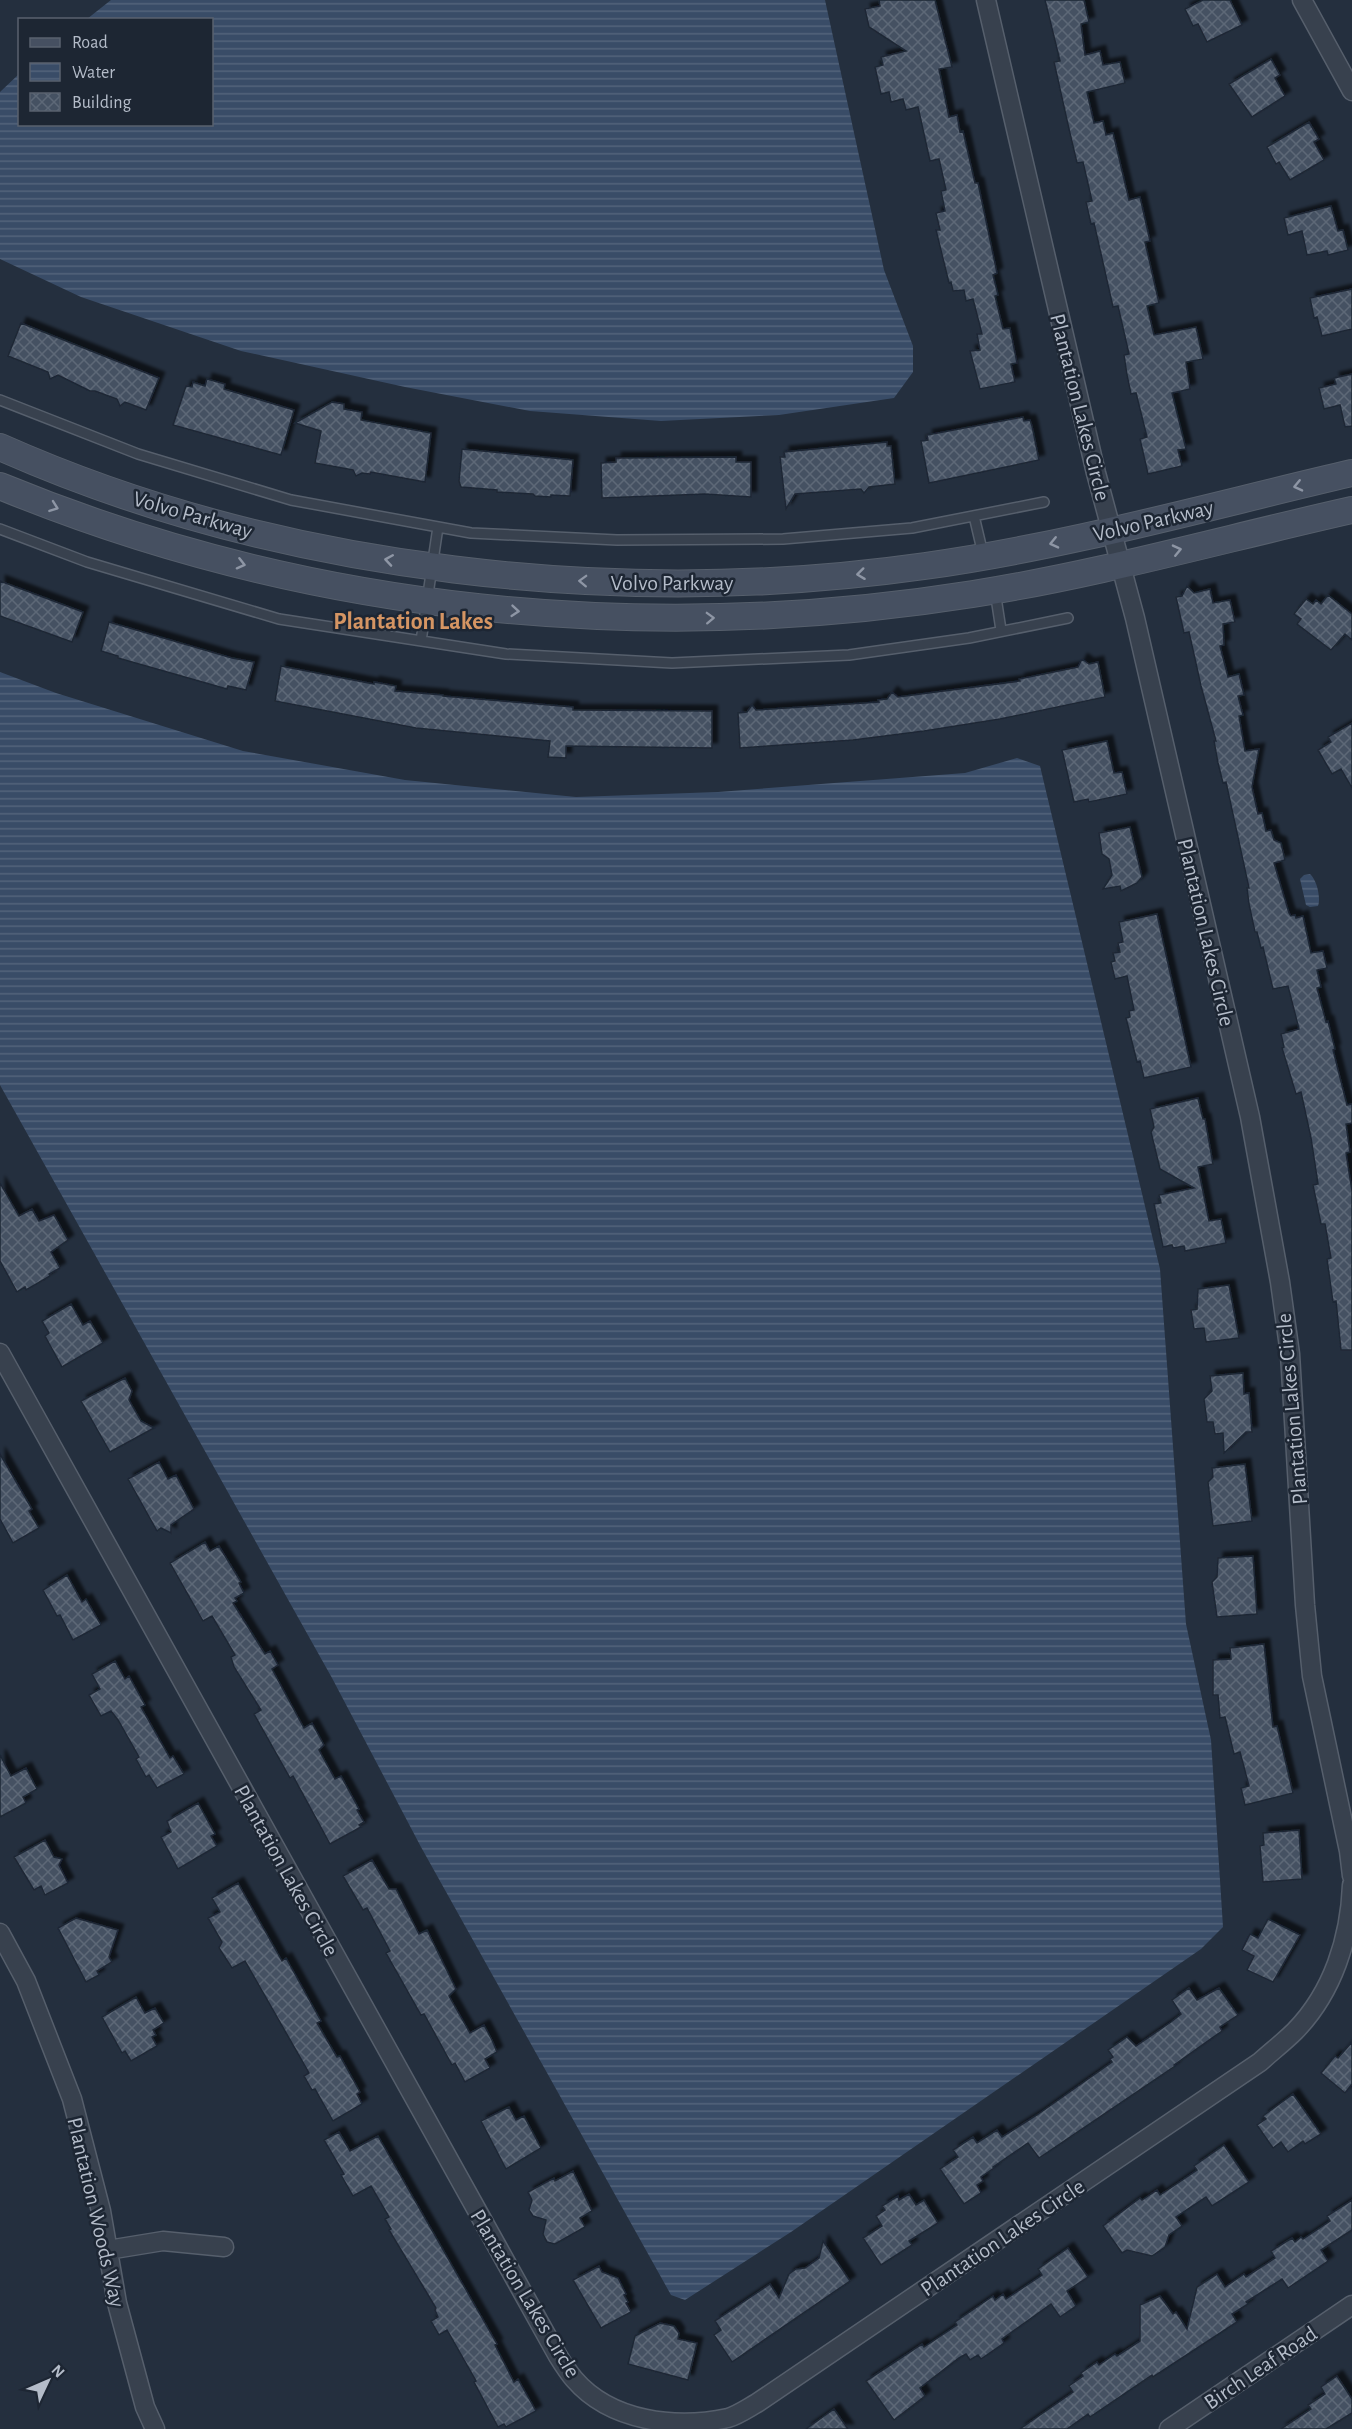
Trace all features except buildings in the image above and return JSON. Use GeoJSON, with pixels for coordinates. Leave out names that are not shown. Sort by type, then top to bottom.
{"type":"FeatureCollection","features":[{"type":"Feature","properties":{"kind":"main road","name":"Volvo Parkway"},"geometry":{"type":"LineString","coordinates":[[0,447],[79,479],[219,523],[331,549],[433,567],[561,580],[707,583],[852,575],[983,557],[1111,530],[1352,473]]}},
{"type":"Feature","properties":{"kind":"main road","name":"Volvo Parkway"},"geometry":{"type":"LineString","coordinates":[[0,486],[86,519],[176,548],[309,581],[428,602],[544,614],[617,618],[689,619],[837,612],[995,591],[1352,510]]}},
{"type":"Feature","properties":{"kind":"street","name":"Plantation Lakes Circle"},"geometry":{"type":"LineString","coordinates":[[986,0],[1066,351],[1120,564],[1217,970],[1267,1201],[1290,1354],[1305,1605],[1312,1676],[1349,1851],[1352,1876]]}},
{"type":"Feature","properties":{"kind":"street"},"geometry":{"type":"LineString","coordinates":[[1302,0],[1352,92]]}},
{"type":"Feature","properties":{"kind":"street","name":"Plantation Lakes Circle"},"geometry":{"type":"LineString","coordinates":[[0,1353],[558,2356],[575,2380],[591,2394],[626,2415],[652,2422],[688,2425],[730,2417],[757,2403],[1260,2062],[1295,2031],[1325,1989],[1339,1959],[1348,1927],[1352,1885]]}},
{"type":"Feature","properties":{"kind":"street","name":"Plantation Woods Way"},"geometry":{"type":"LineString","coordinates":[[0,1933],[26,1981],[72,2099],[101,2211],[117,2303],[144,2407],[155,2429]]}},
{"type":"Feature","properties":{"kind":"street"},"geometry":{"type":"LineString","coordinates":[[108,2250],[163,2241],[224,2247]]}},
{"type":"Feature","properties":{"kind":"street","name":"Birch Leaf Road"},"geometry":{"type":"LineString","coordinates":[[1169,2429],[1352,2305]]}},
{"type":"Feature","properties":{"kind":"lane"},"geometry":{"type":"LineString","coordinates":[[0,400],[138,454],[291,500],[471,533],[617,540],[783,539],[912,528],[1044,502]]}},
{"type":"Feature","properties":{"kind":"lane"},"geometry":{"type":"LineString","coordinates":[[974,516],[983,557]]}},
{"type":"Feature","properties":{"kind":"lane"},"geometry":{"type":"LineString","coordinates":[[422,641],[438,527]]}},
{"type":"Feature","properties":{"kind":"lane"},"geometry":{"type":"LineString","coordinates":[[0,529],[87,562],[279,620],[506,654],[672,663],[849,655],[969,638],[1068,618]]}},
{"type":"Feature","properties":{"kind":"lane"},"geometry":{"type":"LineString","coordinates":[[995,591],[1001,630]]}},
{"type":"Feature","properties":{"kind":"water"},"geometry":{"type":"Polygon","coordinates":[[[111,0],[825,0],[884,270],[913,346],[913,372],[894,398],[779,415],[661,421],[530,411],[405,387],[241,351],[81,297],[0,259],[0,92],[18,75],[18,126],[213,126],[213,18],[88,18],[111,0]]]}},
{"type":"Feature","properties":{"kind":"water"},"geometry":{"type":"Polygon","coordinates":[[[0,672],[56,693],[243,751],[405,780],[576,797],[718,792],[965,773],[1017,758],[1040,766],[1160,1269],[1186,1624],[1211,1740],[1223,1927],[1201,1949],[791,2232],[685,2300],[671,2295],[421,1847],[332,1678],[0,1085],[0,672]]]}},
{"type":"Feature","properties":{"kind":"water"},"geometry":{"type":"Polygon","coordinates":[[[1310,874],[1318,889],[1319,898],[1318,906],[1310,907],[1306,905],[1300,879],[1310,874]]]}},
{"type":"Feature","properties":{"kind":"district","name":"Plantation Lakes"},"geometry":{"type":"Point","coordinates":[413,621]}}]}
